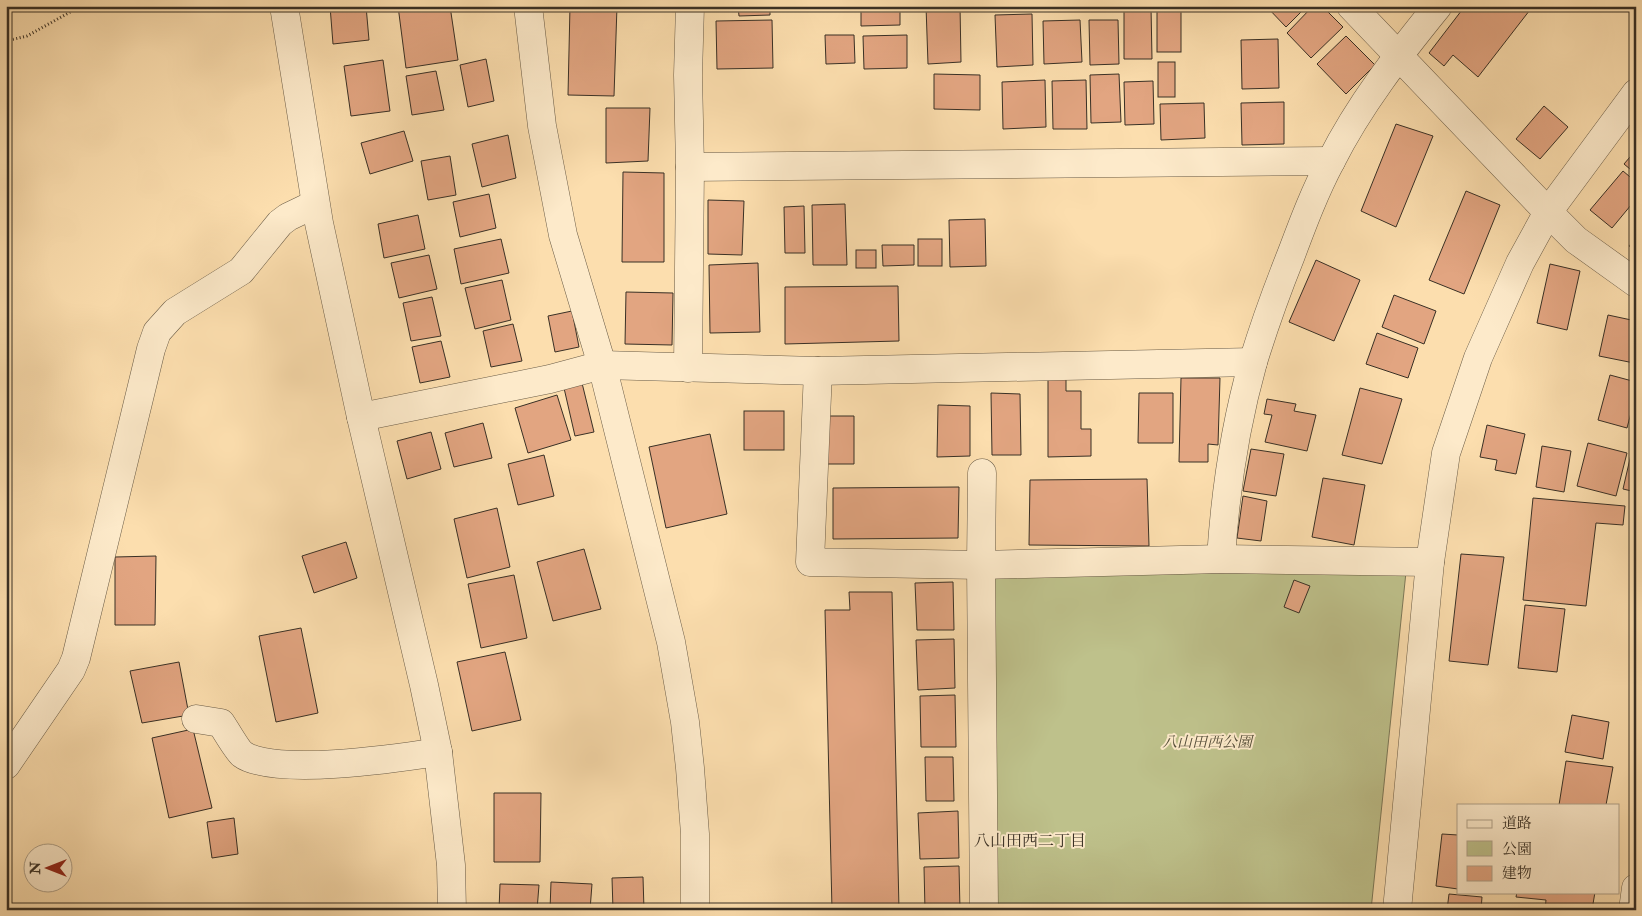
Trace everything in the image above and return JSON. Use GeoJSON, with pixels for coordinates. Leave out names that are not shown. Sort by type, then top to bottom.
{"type":"FeatureCollection","features":[{"type":"Feature","properties":{"kind":"street"},"geometry":{"type":"LineString","coordinates":[[284,6],[315,204],[361,417],[438,752],[451,864],[452,910]]}},
{"type":"Feature","properties":{"kind":"street"},"geometry":{"type":"LineString","coordinates":[[528,6],[542,126],[563,235],[602,365],[671,642],[686,722],[695,834],[695,910]]}},
{"type":"Feature","properties":{"kind":"street"},"geometry":{"type":"LineString","coordinates":[[688,368],[690,167],[688,75],[690,6]]}},
{"type":"Feature","properties":{"kind":"street"},"geometry":{"type":"LineString","coordinates":[[1351,6],[1576,240],[1636,283]]}},
{"type":"Feature","properties":{"kind":"street"},"geometry":{"type":"LineString","coordinates":[[1221,559],[1224,512],[1230,470],[1253,362],[1307,213],[1331,161],[1397,56],[1438,6]]}},
{"type":"Feature","properties":{"kind":"street"},"geometry":{"type":"LineString","coordinates":[[1397,910],[1430,562],[1446,454],[1478,358],[1520,263],[1548,212],[1636,93]]}},
{"type":"Feature","properties":{"kind":"street"},"geometry":{"type":"LineString","coordinates":[[690,167],[1331,161]]}},
{"type":"Feature","properties":{"kind":"street"},"geometry":{"type":"LineString","coordinates":[[6,765],[71,670],[76,658],[151,349],[157,332],[175,312],[241,270],[257,253],[264,241],[288,217],[315,204]]}},
{"type":"Feature","properties":{"kind":"street"},"geometry":{"type":"LineString","coordinates":[[361,417],[550,379],[602,365],[818,371],[1253,362]]}},
{"type":"Feature","properties":{"kind":"street"},"geometry":{"type":"LineString","coordinates":[[818,371],[810,562],[981,564],[1221,559],[1430,562]]}},
{"type":"Feature","properties":{"kind":"street"},"geometry":{"type":"LineString","coordinates":[[982,474],[984,910]]}},
{"type":"Feature","properties":{"kind":"street"},"geometry":{"type":"LineString","coordinates":[[196,718],[220,723],[241,754],[261,762],[282,764],[341,763],[390,760],[438,752]]}},
{"type":"Feature","properties":{"kind":"street"},"geometry":{"type":"LineString","coordinates":[[1633,910],[1636,888]]}},
{"type":"Feature","properties":{"kind":"path"},"geometry":{"type":"LineString","coordinates":[[6,41],[28,36],[81,6]]}},
{"type":"Feature","properties":{"kind":"green space","name":"八山田西公園"},"geometry":{"type":"Polygon","coordinates":[[[1406,572],[1371,910],[997,910],[994,575],[1406,572]]]}},
{"type":"Feature","properties":{"kind":"building"},"geometry":{"type":"Polygon","coordinates":[[[330,6],[366,6],[369,40],[333,44],[330,6]]]}},
{"type":"Feature","properties":{"kind":"building"},"geometry":{"type":"Polygon","coordinates":[[[398,6],[450,6],[458,60],[406,68],[398,6]]]}},
{"type":"Feature","properties":{"kind":"building"},"geometry":{"type":"Polygon","coordinates":[[[570,6],[617,6],[614,96],[568,95],[570,6]]]}},
{"type":"Feature","properties":{"kind":"building"},"geometry":{"type":"Polygon","coordinates":[[[738,6],[770,6],[770,15],[739,16],[738,6]]]}},
{"type":"Feature","properties":{"kind":"building"},"geometry":{"type":"Polygon","coordinates":[[[861,6],[900,6],[900,25],[861,26],[861,6]]]}},
{"type":"Feature","properties":{"kind":"building"},"geometry":{"type":"Polygon","coordinates":[[[926,6],[960,6],[961,62],[928,64],[926,6]]]}},
{"type":"Feature","properties":{"kind":"building"},"geometry":{"type":"Polygon","coordinates":[[[1157,6],[1181,6],[1181,52],[1157,52],[1157,6]]]}},
{"type":"Feature","properties":{"kind":"building"},"geometry":{"type":"Polygon","coordinates":[[[1266,6],[1303,6],[1305,8],[1286,27],[1266,6]]]}},
{"type":"Feature","properties":{"kind":"building"},"geometry":{"type":"Polygon","coordinates":[[[1313,6],[1322,6],[1343,27],[1311,58],[1287,33],[1313,6]]]}},
{"type":"Feature","properties":{"kind":"building"},"geometry":{"type":"Polygon","coordinates":[[[1465,6],[1533,6],[1478,77],[1453,55],[1444,66],[1429,53],[1465,6]]]}},
{"type":"Feature","properties":{"kind":"building"},"geometry":{"type":"Polygon","coordinates":[[[1151,7],[1152,59],[1124,59],[1124,8],[1151,7]]]}},
{"type":"Feature","properties":{"kind":"building"},"geometry":{"type":"Polygon","coordinates":[[[1032,14],[1033,65],[997,67],[995,15],[1032,14]]]}},
{"type":"Feature","properties":{"kind":"building"},"geometry":{"type":"Polygon","coordinates":[[[772,20],[773,68],[717,69],[716,21],[772,20]]]}},
{"type":"Feature","properties":{"kind":"building"},"geometry":{"type":"Polygon","coordinates":[[[1080,20],[1082,62],[1044,64],[1043,21],[1080,20]]]}},
{"type":"Feature","properties":{"kind":"building"},"geometry":{"type":"Polygon","coordinates":[[[1089,20],[1118,20],[1119,64],[1090,65],[1089,20]]]}},
{"type":"Feature","properties":{"kind":"building"},"geometry":{"type":"Polygon","coordinates":[[[825,35],[854,35],[855,63],[826,64],[825,35]]]}},
{"type":"Feature","properties":{"kind":"building"},"geometry":{"type":"Polygon","coordinates":[[[907,35],[907,68],[864,69],[863,36],[907,35]]]}},
{"type":"Feature","properties":{"kind":"building"},"geometry":{"type":"Polygon","coordinates":[[[1346,36],[1375,65],[1346,94],[1317,64],[1346,36]]]}},
{"type":"Feature","properties":{"kind":"building"},"geometry":{"type":"Polygon","coordinates":[[[1278,39],[1279,88],[1242,89],[1241,40],[1278,39]]]}},
{"type":"Feature","properties":{"kind":"building"},"geometry":{"type":"Polygon","coordinates":[[[486,59],[494,101],[468,107],[460,65],[486,59]]]}},
{"type":"Feature","properties":{"kind":"building"},"geometry":{"type":"Polygon","coordinates":[[[383,60],[390,111],[351,116],[344,66],[383,60]]]}},
{"type":"Feature","properties":{"kind":"building"},"geometry":{"type":"Polygon","coordinates":[[[1158,62],[1175,62],[1175,97],[1158,97],[1158,62]]]}},
{"type":"Feature","properties":{"kind":"building"},"geometry":{"type":"Polygon","coordinates":[[[436,71],[444,110],[412,115],[406,76],[436,71]]]}},
{"type":"Feature","properties":{"kind":"building"},"geometry":{"type":"Polygon","coordinates":[[[934,74],[980,75],[980,110],[934,109],[934,74]]]}},
{"type":"Feature","properties":{"kind":"building"},"geometry":{"type":"Polygon","coordinates":[[[1119,74],[1121,122],[1091,123],[1090,75],[1119,74]]]}},
{"type":"Feature","properties":{"kind":"building"},"geometry":{"type":"Polygon","coordinates":[[[1045,80],[1046,127],[1003,129],[1002,82],[1045,80]]]}},
{"type":"Feature","properties":{"kind":"building"},"geometry":{"type":"Polygon","coordinates":[[[1086,80],[1087,129],[1053,129],[1052,81],[1086,80]]]}},
{"type":"Feature","properties":{"kind":"building"},"geometry":{"type":"Polygon","coordinates":[[[1153,81],[1154,124],[1125,125],[1124,82],[1153,81]]]}},
{"type":"Feature","properties":{"kind":"building"},"geometry":{"type":"Polygon","coordinates":[[[1284,102],[1284,144],[1242,145],[1241,103],[1284,102]]]}},
{"type":"Feature","properties":{"kind":"building"},"geometry":{"type":"Polygon","coordinates":[[[1204,103],[1205,138],[1161,140],[1160,104],[1204,103]]]}},
{"type":"Feature","properties":{"kind":"building"},"geometry":{"type":"Polygon","coordinates":[[[1544,106],[1568,127],[1540,159],[1516,139],[1544,106]]]}},
{"type":"Feature","properties":{"kind":"building"},"geometry":{"type":"Polygon","coordinates":[[[606,108],[650,108],[648,161],[606,163],[606,108]]]}},
{"type":"Feature","properties":{"kind":"building"},"geometry":{"type":"Polygon","coordinates":[[[1396,124],[1433,136],[1396,227],[1361,211],[1396,124]]]}},
{"type":"Feature","properties":{"kind":"building"},"geometry":{"type":"Polygon","coordinates":[[[404,131],[413,161],[370,174],[361,143],[404,131]]]}},
{"type":"Feature","properties":{"kind":"building"},"geometry":{"type":"Polygon","coordinates":[[[508,135],[516,178],[482,187],[472,144],[508,135]]]}},
{"type":"Feature","properties":{"kind":"building"},"geometry":{"type":"Polygon","coordinates":[[[1636,150],[1636,174],[1624,164],[1636,150]]]}},
{"type":"Feature","properties":{"kind":"building"},"geometry":{"type":"Polygon","coordinates":[[[450,156],[456,195],[428,200],[421,161],[450,156]]]}},
{"type":"Feature","properties":{"kind":"building"},"geometry":{"type":"Polygon","coordinates":[[[1623,171],[1636,182],[1636,199],[1612,228],[1590,210],[1623,171]]]}},
{"type":"Feature","properties":{"kind":"building"},"geometry":{"type":"Polygon","coordinates":[[[623,172],[664,173],[664,262],[622,262],[623,172]]]}},
{"type":"Feature","properties":{"kind":"building"},"geometry":{"type":"Polygon","coordinates":[[[1466,191],[1500,205],[1464,294],[1429,280],[1466,191]]]}},
{"type":"Feature","properties":{"kind":"building"},"geometry":{"type":"Polygon","coordinates":[[[489,194],[496,228],[460,237],[453,202],[489,194]]]}},
{"type":"Feature","properties":{"kind":"building"},"geometry":{"type":"Polygon","coordinates":[[[708,200],[744,201],[742,255],[708,254],[708,200]]]}},
{"type":"Feature","properties":{"kind":"building"},"geometry":{"type":"Polygon","coordinates":[[[845,204],[847,265],[813,265],[812,205],[845,204]]]}},
{"type":"Feature","properties":{"kind":"building"},"geometry":{"type":"Polygon","coordinates":[[[804,206],[805,253],[785,253],[784,207],[804,206]]]}},
{"type":"Feature","properties":{"kind":"building"},"geometry":{"type":"Polygon","coordinates":[[[418,215],[425,249],[384,258],[378,224],[418,215]]]}},
{"type":"Feature","properties":{"kind":"building"},"geometry":{"type":"Polygon","coordinates":[[[985,219],[986,266],[950,267],[949,220],[985,219]]]}},
{"type":"Feature","properties":{"kind":"building"},"geometry":{"type":"Polygon","coordinates":[[[1636,238],[1636,253],[1629,246],[1636,238]]]}},
{"type":"Feature","properties":{"kind":"building"},"geometry":{"type":"Polygon","coordinates":[[[501,239],[509,273],[461,284],[454,249],[501,239]]]}},
{"type":"Feature","properties":{"kind":"building"},"geometry":{"type":"Polygon","coordinates":[[[918,239],[942,239],[942,266],[918,266],[918,239]]]}},
{"type":"Feature","properties":{"kind":"building"},"geometry":{"type":"Polygon","coordinates":[[[882,245],[914,245],[914,265],[883,266],[882,245]]]}},
{"type":"Feature","properties":{"kind":"building"},"geometry":{"type":"Polygon","coordinates":[[[856,250],[876,250],[876,268],[856,268],[856,250]]]}},
{"type":"Feature","properties":{"kind":"building"},"geometry":{"type":"Polygon","coordinates":[[[429,255],[437,289],[399,298],[391,263],[429,255]]]}},
{"type":"Feature","properties":{"kind":"building"},"geometry":{"type":"Polygon","coordinates":[[[1316,260],[1360,280],[1334,341],[1289,322],[1316,260]]]}},
{"type":"Feature","properties":{"kind":"building"},"geometry":{"type":"Polygon","coordinates":[[[758,263],[760,332],[710,333],[709,265],[758,263]]]}},
{"type":"Feature","properties":{"kind":"building"},"geometry":{"type":"Polygon","coordinates":[[[1550,264],[1580,271],[1567,330],[1537,323],[1550,264]]]}},
{"type":"Feature","properties":{"kind":"building"},"geometry":{"type":"Polygon","coordinates":[[[502,280],[511,320],[475,329],[465,288],[502,280]]]}},
{"type":"Feature","properties":{"kind":"building"},"geometry":{"type":"Polygon","coordinates":[[[898,286],[899,341],[785,344],[785,287],[898,286]]]}},
{"type":"Feature","properties":{"kind":"building"},"geometry":{"type":"Polygon","coordinates":[[[626,292],[673,293],[672,345],[625,344],[626,292]]]}},
{"type":"Feature","properties":{"kind":"building"},"geometry":{"type":"Polygon","coordinates":[[[1394,295],[1436,311],[1424,344],[1382,327],[1394,295]]]}},
{"type":"Feature","properties":{"kind":"building"},"geometry":{"type":"Polygon","coordinates":[[[432,297],[441,336],[411,341],[403,303],[432,297]]]}},
{"type":"Feature","properties":{"kind":"building"},"geometry":{"type":"Polygon","coordinates":[[[572,311],[579,347],[555,352],[548,316],[572,311]]]}},
{"type":"Feature","properties":{"kind":"building"},"geometry":{"type":"Polygon","coordinates":[[[1608,315],[1636,321],[1636,354],[1634,363],[1599,356],[1608,315]]]}},
{"type":"Feature","properties":{"kind":"building"},"geometry":{"type":"Polygon","coordinates":[[[513,324],[522,361],[491,367],[483,331],[513,324]]]}},
{"type":"Feature","properties":{"kind":"building"},"geometry":{"type":"Polygon","coordinates":[[[1377,333],[1418,348],[1408,378],[1366,364],[1377,333]]]}},
{"type":"Feature","properties":{"kind":"building"},"geometry":{"type":"Polygon","coordinates":[[[441,341],[450,377],[420,383],[412,347],[441,341]]]}},
{"type":"Feature","properties":{"kind":"building"},"geometry":{"type":"Polygon","coordinates":[[[1610,375],[1636,382],[1636,394],[1627,428],[1598,420],[1610,375]]]}},
{"type":"Feature","properties":{"kind":"building"},"geometry":{"type":"Polygon","coordinates":[[[1181,378],[1220,378],[1218,445],[1208,444],[1208,462],[1179,462],[1181,378]]]}},
{"type":"Feature","properties":{"kind":"building"},"geometry":{"type":"Polygon","coordinates":[[[1048,379],[1066,379],[1066,391],[1081,391],[1081,429],[1091,429],[1091,456],[1048,457],[1048,379]]]}},
{"type":"Feature","properties":{"kind":"building"},"geometry":{"type":"Polygon","coordinates":[[[582,383],[594,432],[575,436],[564,388],[582,383]]]}},
{"type":"Feature","properties":{"kind":"building"},"geometry":{"type":"Polygon","coordinates":[[[1360,388],[1402,399],[1382,464],[1342,455],[1360,388]]]}},
{"type":"Feature","properties":{"kind":"building"},"geometry":{"type":"Polygon","coordinates":[[[991,393],[1020,394],[1021,455],[992,455],[991,393]]]}},
{"type":"Feature","properties":{"kind":"building"},"geometry":{"type":"Polygon","coordinates":[[[1139,393],[1173,393],[1173,443],[1138,443],[1139,393]]]}},
{"type":"Feature","properties":{"kind":"building"},"geometry":{"type":"Polygon","coordinates":[[[557,395],[571,440],[528,453],[515,408],[557,395]]]}},
{"type":"Feature","properties":{"kind":"building"},"geometry":{"type":"Polygon","coordinates":[[[1267,399],[1296,404],[1294,411],[1316,415],[1307,451],[1265,442],[1272,415],[1264,414],[1267,399]]]}},
{"type":"Feature","properties":{"kind":"building"},"geometry":{"type":"Polygon","coordinates":[[[938,405],[970,406],[970,456],[937,457],[938,405]]]}},
{"type":"Feature","properties":{"kind":"building"},"geometry":{"type":"Polygon","coordinates":[[[744,411],[784,411],[784,450],[744,450],[744,411]]]}},
{"type":"Feature","properties":{"kind":"building"},"geometry":{"type":"Polygon","coordinates":[[[824,416],[854,416],[854,464],[823,464],[824,416]]]}},
{"type":"Feature","properties":{"kind":"building"},"geometry":{"type":"Polygon","coordinates":[[[483,423],[492,458],[454,467],[445,433],[483,423]]]}},
{"type":"Feature","properties":{"kind":"building"},"geometry":{"type":"Polygon","coordinates":[[[1487,425],[1525,434],[1516,474],[1495,470],[1497,460],[1480,457],[1487,425]]]}},
{"type":"Feature","properties":{"kind":"building"},"geometry":{"type":"Polygon","coordinates":[[[431,432],[441,469],[407,479],[397,441],[431,432]]]}},
{"type":"Feature","properties":{"kind":"building"},"geometry":{"type":"Polygon","coordinates":[[[710,434],[727,514],[666,528],[649,447],[710,434]]]}},
{"type":"Feature","properties":{"kind":"building"},"geometry":{"type":"Polygon","coordinates":[[[1588,443],[1627,453],[1616,496],[1577,486],[1588,443]]]}},
{"type":"Feature","properties":{"kind":"building"},"geometry":{"type":"Polygon","coordinates":[[[1542,446],[1571,451],[1564,492],[1536,487],[1542,446]]]}},
{"type":"Feature","properties":{"kind":"building"},"geometry":{"type":"Polygon","coordinates":[[[1251,449],[1284,454],[1276,496],[1243,491],[1251,449]]]}},
{"type":"Feature","properties":{"kind":"building"},"geometry":{"type":"Polygon","coordinates":[[[1632,450],[1636,451],[1636,492],[1623,489],[1632,450]]]}},
{"type":"Feature","properties":{"kind":"building"},"geometry":{"type":"Polygon","coordinates":[[[544,455],[554,496],[518,505],[508,464],[544,455]]]}},
{"type":"Feature","properties":{"kind":"building"},"geometry":{"type":"Polygon","coordinates":[[[1323,478],[1365,485],[1354,545],[1312,537],[1323,478]]]}},
{"type":"Feature","properties":{"kind":"building"},"geometry":{"type":"Polygon","coordinates":[[[1147,479],[1149,546],[1029,545],[1030,480],[1147,479]]]}},
{"type":"Feature","properties":{"kind":"building"},"geometry":{"type":"Polygon","coordinates":[[[959,487],[958,538],[833,539],[833,488],[959,487]]]}},
{"type":"Feature","properties":{"kind":"building"},"geometry":{"type":"Polygon","coordinates":[[[1243,496],[1267,501],[1261,541],[1237,538],[1243,496]]]}},
{"type":"Feature","properties":{"kind":"building"},"geometry":{"type":"Polygon","coordinates":[[[1533,498],[1625,506],[1623,525],[1596,523],[1586,606],[1523,600],[1533,498]]]}},
{"type":"Feature","properties":{"kind":"building"},"geometry":{"type":"Polygon","coordinates":[[[497,508],[510,567],[467,578],[454,519],[497,508]]]}},
{"type":"Feature","properties":{"kind":"building"},"geometry":{"type":"Polygon","coordinates":[[[346,542],[357,578],[314,593],[302,556],[346,542]]]}},
{"type":"Feature","properties":{"kind":"building"},"geometry":{"type":"Polygon","coordinates":[[[584,549],[601,609],[553,621],[537,562],[584,549]]]}},
{"type":"Feature","properties":{"kind":"building"},"geometry":{"type":"Polygon","coordinates":[[[1461,554],[1504,557],[1488,665],[1449,661],[1461,554]]]}},
{"type":"Feature","properties":{"kind":"building"},"geometry":{"type":"Polygon","coordinates":[[[156,556],[155,625],[115,625],[115,557],[156,556]]]}},
{"type":"Feature","properties":{"kind":"building"},"geometry":{"type":"Polygon","coordinates":[[[514,575],[527,638],[481,648],[468,584],[514,575]]]}},
{"type":"Feature","properties":{"kind":"building"},"geometry":{"type":"Polygon","coordinates":[[[1294,580],[1310,586],[1299,613],[1284,607],[1294,580]]]}},
{"type":"Feature","properties":{"kind":"building"},"geometry":{"type":"Polygon","coordinates":[[[953,582],[954,630],[917,630],[915,583],[953,582]]]}},
{"type":"Feature","properties":{"kind":"building"},"geometry":{"type":"Polygon","coordinates":[[[849,592],[892,592],[899,910],[832,910],[825,610],[850,610],[849,592]]]}},
{"type":"Feature","properties":{"kind":"building"},"geometry":{"type":"Polygon","coordinates":[[[1525,605],[1565,609],[1557,672],[1518,668],[1525,605]]]}},
{"type":"Feature","properties":{"kind":"building"},"geometry":{"type":"Polygon","coordinates":[[[301,628],[318,713],[276,722],[259,636],[301,628]]]}},
{"type":"Feature","properties":{"kind":"building"},"geometry":{"type":"Polygon","coordinates":[[[954,639],[955,688],[918,690],[916,640],[954,639]]]}},
{"type":"Feature","properties":{"kind":"building"},"geometry":{"type":"Polygon","coordinates":[[[505,652],[521,720],[472,731],[457,662],[505,652]]]}},
{"type":"Feature","properties":{"kind":"building"},"geometry":{"type":"Polygon","coordinates":[[[179,662],[189,715],[142,723],[130,671],[179,662]]]}},
{"type":"Feature","properties":{"kind":"building"},"geometry":{"type":"Polygon","coordinates":[[[955,695],[956,747],[921,747],[920,696],[955,695]]]}},
{"type":"Feature","properties":{"kind":"building"},"geometry":{"type":"Polygon","coordinates":[[[1572,715],[1609,722],[1603,759],[1565,752],[1572,715]]]}},
{"type":"Feature","properties":{"kind":"building"},"geometry":{"type":"Polygon","coordinates":[[[193,729],[212,808],[169,818],[152,738],[193,729]]]}},
{"type":"Feature","properties":{"kind":"building"},"geometry":{"type":"Polygon","coordinates":[[[925,757],[953,757],[954,801],[926,801],[925,757]]]}},
{"type":"Feature","properties":{"kind":"building"},"geometry":{"type":"Polygon","coordinates":[[[1566,761],[1613,767],[1606,804],[1559,804],[1566,761]]]}},
{"type":"Feature","properties":{"kind":"building"},"geometry":{"type":"Polygon","coordinates":[[[494,793],[541,793],[540,862],[494,862],[494,793]]]}},
{"type":"Feature","properties":{"kind":"building"},"geometry":{"type":"Polygon","coordinates":[[[958,811],[959,858],[920,859],[918,813],[958,811]]]}},
{"type":"Feature","properties":{"kind":"building"},"geometry":{"type":"Polygon","coordinates":[[[234,818],[238,854],[212,858],[207,822],[234,818]]]}},
{"type":"Feature","properties":{"kind":"building"},"geometry":{"type":"Polygon","coordinates":[[[1442,834],[1457,835],[1457,889],[1436,886],[1442,834]]]}},
{"type":"Feature","properties":{"kind":"building"},"geometry":{"type":"Polygon","coordinates":[[[959,866],[960,910],[925,910],[924,867],[959,866]]]}},
{"type":"Feature","properties":{"kind":"building"},"geometry":{"type":"Polygon","coordinates":[[[643,877],[644,910],[613,910],[612,878],[643,877]]]}},
{"type":"Feature","properties":{"kind":"building"},"geometry":{"type":"Polygon","coordinates":[[[551,882],[592,884],[590,910],[550,910],[551,882]]]}},
{"type":"Feature","properties":{"kind":"building"},"geometry":{"type":"Polygon","coordinates":[[[500,884],[539,885],[537,910],[499,910],[500,884]]]}},
{"type":"Feature","properties":{"kind":"building"},"geometry":{"type":"Polygon","coordinates":[[[1449,894],[1482,897],[1481,910],[1447,910],[1449,894]]]}},
{"type":"Feature","properties":{"kind":"building"},"geometry":{"type":"Polygon","coordinates":[[[1517,894],[1595,894],[1592,910],[1545,910],[1546,900],[1516,897],[1517,894]]]}},
{"type":"Feature","properties":{"kind":"district","name":"八山田西二丁目"},"geometry":{"type":"Point","coordinates":[1030,841]}}]}
